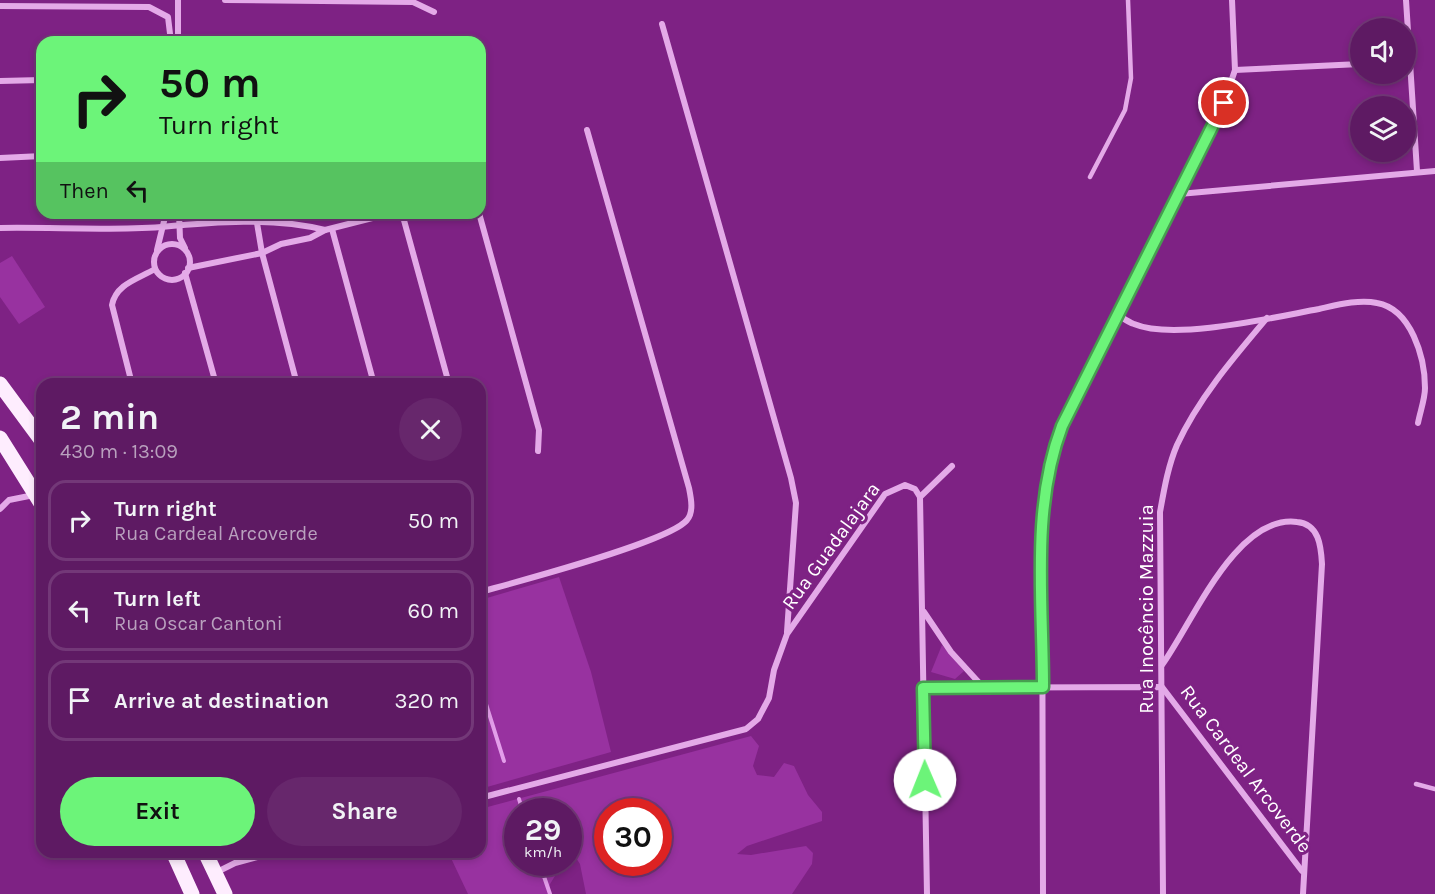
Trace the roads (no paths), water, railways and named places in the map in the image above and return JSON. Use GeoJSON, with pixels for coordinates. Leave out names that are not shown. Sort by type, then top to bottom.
{"type":"FeatureCollection","features":[{"type":"Feature","properties":{"kind":"main road"},"geometry":{"type":"LineString","coordinates":[[0,384],[6,405],[36,435]]}},
{"type":"Feature","properties":{"kind":"main road"},"geometry":{"type":"LineString","coordinates":[[0,438],[36,492]]}},
{"type":"Feature","properties":{"kind":"main road"},"geometry":{"type":"LineString","coordinates":[[176,858],[192,894]]}},
{"type":"Feature","properties":{"kind":"main road"},"geometry":{"type":"LineString","coordinates":[[208,858],[225,894]]}},
{"type":"Feature","properties":{"kind":"street"},"geometry":{"type":"LineString","coordinates":[[178,0],[178,36]]}},
{"type":"Feature","properties":{"kind":"street"},"geometry":{"type":"LineString","coordinates":[[225,0],[413,2],[434,12]]}},
{"type":"Feature","properties":{"kind":"street"},"geometry":{"type":"LineString","coordinates":[[1043,894],[1042,518],[1049,466],[1062,426],[1224,103],[1235,70],[1232,0]]}},
{"type":"Feature","properties":{"kind":"street"},"geometry":{"type":"LineString","coordinates":[[1406,0],[1407,18]]}},
{"type":"Feature","properties":{"kind":"street"},"geometry":{"type":"LineString","coordinates":[[0,6],[149,7],[168,17],[170,36]]}},
{"type":"Feature","properties":{"kind":"street"},"geometry":{"type":"LineString","coordinates":[[662,24],[793,486],[796,503],[787,634]]}},
{"type":"Feature","properties":{"kind":"street"},"geometry":{"type":"LineString","coordinates":[[1235,70],[1350,64]]}},
{"type":"Feature","properties":{"kind":"street"},"geometry":{"type":"LineString","coordinates":[[0,81],[36,80]]}},
{"type":"Feature","properties":{"kind":"street"},"geometry":{"type":"LineString","coordinates":[[1410,84],[1417,171]]}},
{"type":"Feature","properties":{"kind":"street"},"geometry":{"type":"LineString","coordinates":[[486,590],[585,562],[658,535],[681,525],[688,519],[691,510],[690,489],[587,130]]}},
{"type":"Feature","properties":{"kind":"street"},"geometry":{"type":"LineString","coordinates":[[0,158],[36,156]]}},
{"type":"Feature","properties":{"kind":"street"},"geometry":{"type":"LineString","coordinates":[[1179,194],[1435,171]]}},
{"type":"Feature","properties":{"kind":"street"},"geometry":{"type":"LineString","coordinates":[[156,269],[160,226],[163,219]]}},
{"type":"Feature","properties":{"kind":"street"},"geometry":{"type":"LineString","coordinates":[[179,219],[180,238],[189,256],[187,271],[214,378]]}},
{"type":"Feature","properties":{"kind":"street"},"geometry":{"type":"LineString","coordinates":[[156,269],[169,279],[187,271],[262,253],[281,244],[310,238],[328,229],[368,219]]}},
{"type":"Feature","properties":{"kind":"street"},"geometry":{"type":"LineString","coordinates":[[404,219],[447,378]]}},
{"type":"Feature","properties":{"kind":"street"},"geometry":{"type":"LineString","coordinates":[[481,219],[539,430],[538,451]]}},
{"type":"Feature","properties":{"kind":"street"},"geometry":{"type":"LineString","coordinates":[[0,228],[257,223],[328,229]]}},
{"type":"Feature","properties":{"kind":"street"},"geometry":{"type":"LineString","coordinates":[[257,223],[262,253],[295,378]]}},
{"type":"Feature","properties":{"kind":"street"},"geometry":{"type":"LineString","coordinates":[[328,229],[372,378]]}},
{"type":"Feature","properties":{"kind":"street"},"geometry":{"type":"LineString","coordinates":[[157,252],[171,244],[182,247],[186,251]]}},
{"type":"Feature","properties":{"kind":"street"},"geometry":{"type":"LineString","coordinates":[[130,378],[112,306],[114,294],[122,286],[156,269]]}},
{"type":"Feature","properties":{"kind":"street"},"geometry":{"type":"LineString","coordinates":[[1118,315],[1134,324],[1150,328],[1182,329],[1267,318],[1348,303],[1376,302],[1393,308],[1405,319],[1421,358],[1425,388],[1418,423]]}},
{"type":"Feature","properties":{"kind":"street","name":"Rua Inocêncio Mazzuia"},"geometry":{"type":"LineString","coordinates":[[1164,894],[1160,512],[1166,478],[1177,446],[1198,407],[1267,318]]}},
{"type":"Feature","properties":{"kind":"street"},"geometry":{"type":"LineString","coordinates":[[927,894],[920,497],[952,466]]}},
{"type":"Feature","properties":{"kind":"street","name":"Rua Guadalajara"},"geometry":{"type":"LineString","coordinates":[[486,796],[746,729],[758,719],[769,698],[774,670],[787,634],[885,494],[905,485],[915,489],[920,497]]}},
{"type":"Feature","properties":{"kind":"street"},"geometry":{"type":"LineString","coordinates":[[0,509],[9,500],[36,498]]}},
{"type":"Feature","properties":{"kind":"street"},"geometry":{"type":"LineString","coordinates":[[1162,664],[1180,640],[1211,583],[1233,555],[1274,522],[1302,522],[1314,531],[1321,543],[1322,564],[1302,871],[1303,894]]}},
{"type":"Feature","properties":{"kind":"street"},"geometry":{"type":"LineString","coordinates":[[923,612],[951,652],[983,687]]}},
{"type":"Feature","properties":{"kind":"street","name":"Rua Cardeal Arcoverde"},"geometry":{"type":"LineString","coordinates":[[923,688],[1162,687],[1302,871]]}},
{"type":"Feature","properties":{"kind":"street"},"geometry":{"type":"LineString","coordinates":[[215,873],[235,863],[254,858]]}},
{"type":"Feature","properties":{"kind":"lane"},"geometry":{"type":"LineString","coordinates":[[1089,177],[1125,110],[1131,78],[1128,0]]}},
{"type":"Feature","properties":{"kind":"lane"},"geometry":{"type":"LineString","coordinates":[[1416,784],[1435,789]]}},
{"type":"Feature","properties":{"kind":"waterway"},"geometry":{"type":"LineString","coordinates":[[486,704],[504,761]]}},
{"type":"Feature","properties":{"kind":"waterway"},"geometry":{"type":"LineString","coordinates":[[544,876],[550,894]]}}]}
